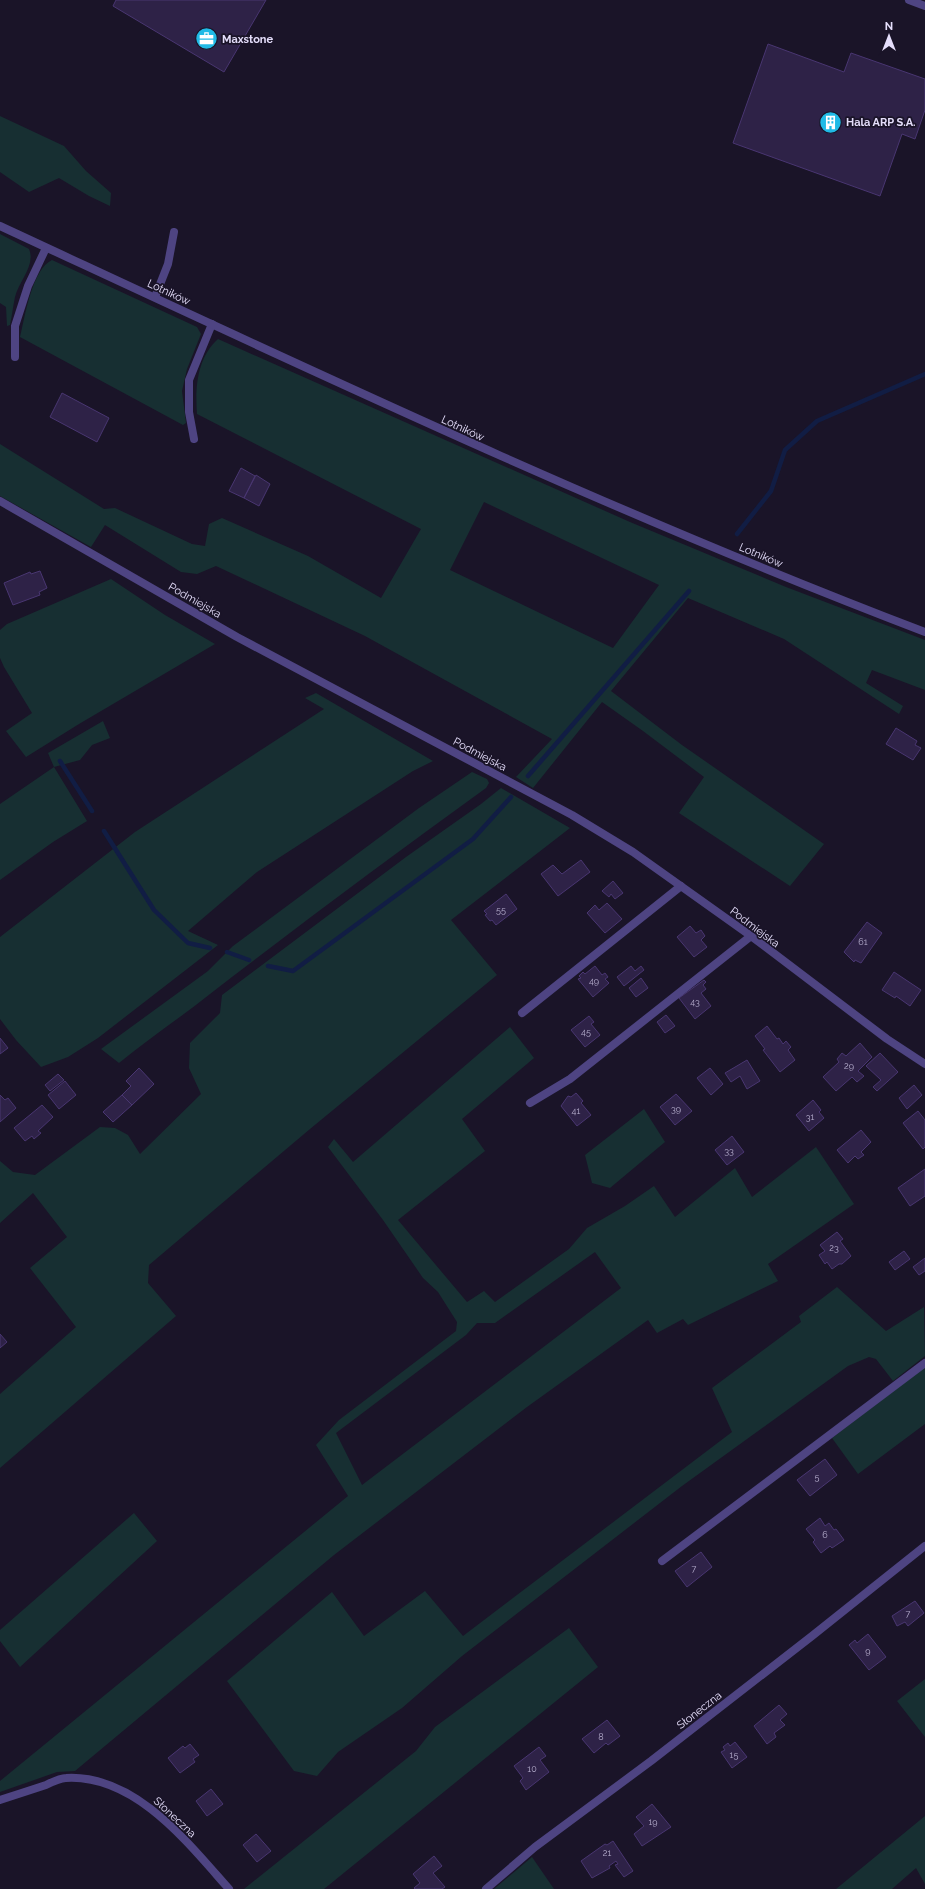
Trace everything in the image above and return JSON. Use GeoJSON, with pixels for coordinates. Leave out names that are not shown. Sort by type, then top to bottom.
{"type":"FeatureCollection","features":[{"type":"Feature","properties":{"kind":"street"},"geometry":{"type":"LineString","coordinates":[[910,0],[925,6]]}},
{"type":"Feature","properties":{"kind":"street","name":"Lotników"},"geometry":{"type":"LineString","coordinates":[[0,226],[506,460],[800,584],[925,632]]}},
{"type":"Feature","properties":{"kind":"street"},"geometry":{"type":"LineString","coordinates":[[155,298],[168,264],[174,232]]}},
{"type":"Feature","properties":{"kind":"street"},"geometry":{"type":"LineString","coordinates":[[15,357],[15,326],[28,286],[46,248]]}},
{"type":"Feature","properties":{"kind":"street"},"geometry":{"type":"LineString","coordinates":[[194,440],[190,412],[189,380],[212,324]]}},
{"type":"Feature","properties":{"kind":"street","name":"Podmiejska"},"geometry":{"type":"LineString","coordinates":[[0,501],[237,637],[572,815],[633,852],[751,936],[887,1039],[925,1064]]}},
{"type":"Feature","properties":{"kind":"street"},"geometry":{"type":"LineString","coordinates":[[522,1013],[681,886]]}},
{"type":"Feature","properties":{"kind":"street"},"geometry":{"type":"LineString","coordinates":[[530,1103],[570,1078],[751,936]]}},
{"type":"Feature","properties":{"kind":"street"},"geometry":{"type":"LineString","coordinates":[[662,1561],[925,1363]]}},
{"type":"Feature","properties":{"kind":"street","name":"Słoneczna"},"geometry":{"type":"LineString","coordinates":[[486,1889],[535,1847],[675,1743],[925,1546]]}},
{"type":"Feature","properties":{"kind":"street","name":"Słoneczna"},"geometry":{"type":"LineString","coordinates":[[0,1800],[66,1778],[99,1782],[123,1790],[152,1809],[194,1850],[229,1889]]}},
{"type":"Feature","properties":{"kind":"green space"},"geometry":{"type":"Polygon","coordinates":[[[0,116],[64,146],[86,171],[111,193],[110,206],[89,196],[59,178],[29,192],[0,172],[0,116]]]}},
{"type":"Feature","properties":{"kind":"green space"},"geometry":{"type":"Polygon","coordinates":[[[0,234],[29,249],[31,255],[29,267],[15,297],[10,325],[7,326],[6,307],[0,303],[0,234]]]}},
{"type":"Feature","properties":{"kind":"green space"},"geometry":{"type":"Polygon","coordinates":[[[52,260],[197,327],[201,334],[187,369],[182,391],[186,423],[183,425],[20,337],[34,283],[45,265],[52,260]]]}},
{"type":"Feature","properties":{"kind":"green space"},"geometry":{"type":"Polygon","coordinates":[[[218,339],[630,522],[786,587],[925,640],[925,690],[872,670],[866,683],[903,706],[899,714],[784,639],[688,598],[611,691],[682,745],[824,844],[790,886],[679,813],[704,777],[602,702],[533,788],[516,777],[552,739],[365,636],[216,566],[197,574],[181,572],[105,525],[91,547],[0,496],[0,444],[104,509],[115,508],[192,544],[205,546],[209,524],[222,518],[308,556],[381,598],[421,529],[197,414],[197,383],[202,364],[211,347],[218,339]],[[484,502],[450,570],[613,648],[659,585],[484,502]]]}},
{"type":"Feature","properties":{"kind":"green space"},"geometry":{"type":"Polygon","coordinates":[[[111,579],[165,615],[215,644],[26,757],[6,731],[32,713],[0,658],[0,630],[7,624],[111,579]]]}},
{"type":"Feature","properties":{"kind":"green space"},"geometry":{"type":"Polygon","coordinates":[[[316,693],[433,761],[413,771],[257,872],[188,931],[218,945],[98,1038],[68,1057],[41,1067],[16,1040],[0,1019],[0,937],[135,832],[324,709],[305,698],[316,693]]]}},
{"type":"Feature","properties":{"kind":"green space"},"geometry":{"type":"Polygon","coordinates":[[[103,721],[110,738],[92,745],[80,760],[54,767],[48,753],[103,721]]]}},
{"type":"Feature","properties":{"kind":"green space"},"geometry":{"type":"Polygon","coordinates":[[[54,767],[87,821],[53,842],[0,880],[0,804],[54,767]]]}},
{"type":"Feature","properties":{"kind":"green space"},"geometry":{"type":"Polygon","coordinates":[[[472,772],[487,779],[489,783],[486,788],[347,890],[119,1063],[101,1049],[208,971],[233,946],[419,808],[472,772]]]}},
{"type":"Feature","properties":{"kind":"green space"},"geometry":{"type":"Polygon","coordinates":[[[501,788],[570,828],[451,920],[497,975],[310,1129],[149,1265],[148,1283],[176,1316],[0,1468],[0,1394],[76,1327],[30,1268],[67,1237],[33,1193],[0,1223],[0,1161],[13,1172],[35,1175],[100,1127],[115,1128],[128,1135],[140,1154],[201,1094],[189,1068],[190,1043],[220,1013],[222,995],[501,788]]]}},
{"type":"Feature","properties":{"kind":"green space"},"geometry":{"type":"Polygon","coordinates":[[[510,1027],[534,1058],[462,1119],[485,1151],[398,1220],[467,1302],[484,1291],[495,1302],[569,1249],[587,1228],[625,1206],[654,1186],[675,1217],[735,1168],[752,1197],[816,1147],[854,1204],[768,1264],[778,1281],[688,1325],[683,1319],[657,1333],[648,1320],[527,1407],[334,1555],[75,1771],[57,1772],[0,1792],[0,1781],[348,1496],[316,1445],[339,1420],[456,1331],[457,1322],[438,1292],[423,1278],[383,1220],[328,1147],[334,1139],[353,1162],[510,1027]],[[595,1252],[495,1323],[477,1323],[466,1335],[336,1433],[362,1485],[621,1288],[595,1252]]]}},
{"type":"Feature","properties":{"kind":"green space"},"geometry":{"type":"Polygon","coordinates":[[[644,1109],[665,1142],[610,1188],[592,1183],[585,1155],[644,1109]]]}},
{"type":"Feature","properties":{"kind":"green space"},"geometry":{"type":"Polygon","coordinates":[[[837,1287],[886,1331],[924,1307],[925,1356],[893,1381],[876,1359],[869,1357],[848,1366],[682,1486],[462,1656],[402,1708],[338,1752],[317,1776],[294,1771],[227,1681],[332,1592],[364,1636],[425,1591],[463,1636],[732,1432],[712,1388],[801,1322],[799,1316],[837,1287]]]}},
{"type":"Feature","properties":{"kind":"green space"},"geometry":{"type":"Polygon","coordinates":[[[925,1367],[925,1424],[858,1474],[832,1438],[925,1367]]]}},
{"type":"Feature","properties":{"kind":"green space"},"geometry":{"type":"Polygon","coordinates":[[[134,1513],[157,1541],[20,1667],[0,1641],[0,1630],[134,1513]]]}},
{"type":"Feature","properties":{"kind":"green space"},"geometry":{"type":"Polygon","coordinates":[[[569,1628],[598,1667],[324,1889],[244,1889],[416,1751],[435,1727],[569,1628]]]}},
{"type":"Feature","properties":{"kind":"green space"},"geometry":{"type":"Polygon","coordinates":[[[925,1679],[925,1737],[897,1701],[925,1679]]]}},
{"type":"Feature","properties":{"kind":"green space"},"geometry":{"type":"Polygon","coordinates":[[[925,1816],[925,1884],[916,1868],[892,1889],[836,1889],[925,1816]]]}},
{"type":"Feature","properties":{"kind":"green space"},"geometry":{"type":"Polygon","coordinates":[[[532,1857],[554,1889],[494,1889],[532,1857]]]}},
{"type":"Feature","properties":{"kind":"building","name":"Maxstone"},"geometry":{"type":"Polygon","coordinates":[[[116,0],[266,0],[224,72],[113,6],[116,0]]]}},
{"type":"Feature","properties":{"kind":"building","name":"Hala ARP S.A."},"geometry":{"type":"Polygon","coordinates":[[[768,44],[844,72],[851,53],[925,79],[925,110],[915,139],[902,134],[880,196],[733,143],[768,44]]]}},
{"type":"Feature","properties":{"kind":"building"},"geometry":{"type":"Polygon","coordinates":[[[62,393],[109,418],[97,442],[50,417],[62,393]]]}},
{"type":"Feature","properties":{"kind":"building"},"geometry":{"type":"Polygon","coordinates":[[[241,468],[255,476],[244,498],[229,491],[241,468]]]}},
{"type":"Feature","properties":{"kind":"building"},"geometry":{"type":"Polygon","coordinates":[[[256,475],[270,484],[259,506],[244,498],[256,475]]]}},
{"type":"Feature","properties":{"kind":"building"},"geometry":{"type":"Polygon","coordinates":[[[40,571],[47,588],[39,592],[40,595],[13,605],[4,583],[30,572],[31,574],[40,571]]]}},
{"type":"Feature","properties":{"kind":"building"},"geometry":{"type":"Polygon","coordinates":[[[896,728],[917,741],[915,745],[921,748],[913,760],[886,744],[896,728]]]}},
{"type":"Feature","properties":{"kind":"building"},"geometry":{"type":"Polygon","coordinates":[[[581,860],[590,872],[558,896],[541,874],[553,865],[562,874],[581,860]]]}},
{"type":"Feature","properties":{"kind":"building"},"geometry":{"type":"Polygon","coordinates":[[[613,881],[623,893],[615,899],[611,894],[609,897],[602,891],[613,881]]]}},
{"type":"Feature","properties":{"kind":"building"},"geometry":{"type":"Polygon","coordinates":[[[506,894],[517,909],[496,925],[492,920],[490,921],[485,915],[487,914],[484,911],[506,894]]]}},
{"type":"Feature","properties":{"kind":"building"},"geometry":{"type":"Polygon","coordinates":[[[607,903],[622,919],[605,933],[587,913],[595,905],[599,910],[607,903]]]}},
{"type":"Feature","properties":{"kind":"building"},"geometry":{"type":"Polygon","coordinates":[[[867,922],[882,933],[861,963],[855,960],[854,962],[844,952],[867,922]]]}},
{"type":"Feature","properties":{"kind":"building"},"geometry":{"type":"Polygon","coordinates":[[[690,926],[696,933],[701,930],[705,936],[701,940],[707,947],[694,957],[677,937],[690,926]]]}},
{"type":"Feature","properties":{"kind":"building"},"geometry":{"type":"Polygon","coordinates":[[[595,966],[602,975],[605,973],[608,977],[605,979],[609,983],[593,997],[578,979],[581,978],[579,976],[583,972],[585,974],[595,966]]]}},
{"type":"Feature","properties":{"kind":"building"},"geometry":{"type":"Polygon","coordinates":[[[631,966],[635,971],[641,966],[644,970],[624,986],[617,977],[631,966]]]}},
{"type":"Feature","properties":{"kind":"building"},"geometry":{"type":"Polygon","coordinates":[[[894,972],[921,990],[910,1006],[896,996],[895,998],[882,990],[894,972]]]}},
{"type":"Feature","properties":{"kind":"building"},"geometry":{"type":"Polygon","coordinates":[[[641,978],[648,988],[636,997],[629,988],[641,978]]]}},
{"type":"Feature","properties":{"kind":"building"},"geometry":{"type":"Polygon","coordinates":[[[704,980],[706,982],[703,985],[706,989],[701,993],[711,1006],[695,1019],[679,998],[704,980]]]}},
{"type":"Feature","properties":{"kind":"building"},"geometry":{"type":"Polygon","coordinates":[[[666,1015],[675,1026],[665,1033],[657,1022],[666,1015]]]}},
{"type":"Feature","properties":{"kind":"building"},"geometry":{"type":"Polygon","coordinates":[[[589,1016],[594,1022],[591,1024],[600,1035],[585,1047],[571,1030],[589,1016]]]}},
{"type":"Feature","properties":{"kind":"building"},"geometry":{"type":"Polygon","coordinates":[[[767,1026],[777,1039],[779,1038],[783,1044],[786,1041],[791,1047],[788,1050],[795,1060],[780,1072],[763,1050],[765,1049],[755,1036],[767,1026]]]}},
{"type":"Feature","properties":{"kind":"building"},"geometry":{"type":"Polygon","coordinates":[[[0,1038],[8,1048],[0,1054],[0,1038]]]}},
{"type":"Feature","properties":{"kind":"building"},"geometry":{"type":"Polygon","coordinates":[[[860,1043],[872,1057],[858,1071],[864,1076],[857,1082],[852,1077],[836,1091],[823,1077],[839,1062],[837,1059],[842,1053],[846,1056],[860,1043]]]}},
{"type":"Feature","properties":{"kind":"building"},"geometry":{"type":"Polygon","coordinates":[[[880,1053],[898,1072],[877,1091],[873,1087],[881,1080],[866,1066],[880,1053]]]}},
{"type":"Feature","properties":{"kind":"building"},"geometry":{"type":"Polygon","coordinates":[[[747,1060],[760,1081],[747,1089],[740,1076],[731,1082],[725,1073],[747,1060]]]}},
{"type":"Feature","properties":{"kind":"building"},"geometry":{"type":"Polygon","coordinates":[[[139,1068],[154,1084],[132,1105],[122,1095],[131,1086],[126,1081],[139,1068]]]}},
{"type":"Feature","properties":{"kind":"building"},"geometry":{"type":"Polygon","coordinates":[[[710,1068],[723,1084],[711,1095],[697,1078],[710,1068]]]}},
{"type":"Feature","properties":{"kind":"building"},"geometry":{"type":"Polygon","coordinates":[[[58,1074],[64,1080],[50,1091],[45,1085],[58,1074]]]}},
{"type":"Feature","properties":{"kind":"building"},"geometry":{"type":"Polygon","coordinates":[[[65,1081],[76,1095],[59,1109],[48,1095],[65,1081]]]}},
{"type":"Feature","properties":{"kind":"building"},"geometry":{"type":"Polygon","coordinates":[[[914,1085],[922,1095],[907,1109],[899,1098],[914,1085]]]}},
{"type":"Feature","properties":{"kind":"building"},"geometry":{"type":"Polygon","coordinates":[[[576,1093],[583,1101],[581,1103],[591,1115],[577,1126],[561,1106],[568,1096],[571,1097],[576,1093]]]}},
{"type":"Feature","properties":{"kind":"building"},"geometry":{"type":"Polygon","coordinates":[[[676,1094],[692,1111],[675,1125],[660,1107],[676,1094]]]}},
{"type":"Feature","properties":{"kind":"building"},"geometry":{"type":"Polygon","coordinates":[[[0,1095],[5,1100],[8,1098],[16,1108],[0,1122],[0,1095]]]}},
{"type":"Feature","properties":{"kind":"building"},"geometry":{"type":"Polygon","coordinates":[[[122,1095],[132,1105],[113,1122],[103,1112],[122,1095]]]}},
{"type":"Feature","properties":{"kind":"building"},"geometry":{"type":"Polygon","coordinates":[[[813,1100],[821,1110],[819,1112],[824,1118],[809,1131],[796,1115],[813,1100]]]}},
{"type":"Feature","properties":{"kind":"building"},"geometry":{"type":"Polygon","coordinates":[[[42,1105],[53,1117],[38,1131],[41,1133],[34,1139],[32,1136],[25,1141],[14,1128],[42,1105]]]}},
{"type":"Feature","properties":{"kind":"building"},"geometry":{"type":"Polygon","coordinates":[[[918,1111],[925,1120],[925,1147],[923,1149],[903,1123],[918,1111]]]}},
{"type":"Feature","properties":{"kind":"building"},"geometry":{"type":"Polygon","coordinates":[[[861,1130],[871,1142],[861,1152],[864,1155],[858,1159],[855,1156],[848,1163],[837,1150],[861,1130]]]}},
{"type":"Feature","properties":{"kind":"building"},"geometry":{"type":"Polygon","coordinates":[[[732,1136],[744,1152],[727,1165],[715,1150],[732,1136]]]}},
{"type":"Feature","properties":{"kind":"building"},"geometry":{"type":"Polygon","coordinates":[[[925,1169],[925,1196],[910,1206],[898,1188],[925,1169]]]}},
{"type":"Feature","properties":{"kind":"building"},"geometry":{"type":"Polygon","coordinates":[[[837,1232],[843,1239],[840,1241],[851,1256],[842,1264],[839,1264],[832,1269],[827,1262],[825,1264],[819,1255],[825,1251],[820,1245],[837,1232]]]}},
{"type":"Feature","properties":{"kind":"building"},"geometry":{"type":"Polygon","coordinates":[[[904,1251],[910,1259],[895,1270],[889,1262],[904,1251]]]}},
{"type":"Feature","properties":{"kind":"building"},"geometry":{"type":"Polygon","coordinates":[[[925,1258],[925,1271],[919,1275],[913,1267],[925,1258]]]}},
{"type":"Feature","properties":{"kind":"building"},"geometry":{"type":"Polygon","coordinates":[[[0,1334],[7,1342],[0,1348],[0,1334]]]}},
{"type":"Feature","properties":{"kind":"building"},"geometry":{"type":"Polygon","coordinates":[[[825,1459],[837,1475],[810,1496],[797,1480],[825,1459]]]}},
{"type":"Feature","properties":{"kind":"building"},"geometry":{"type":"Polygon","coordinates":[[[820,1518],[825,1526],[829,1523],[834,1530],[836,1529],[844,1540],[832,1548],[830,1546],[821,1553],[813,1542],[815,1540],[806,1529],[820,1518]]]}},
{"type":"Feature","properties":{"kind":"building"},"geometry":{"type":"Polygon","coordinates":[[[701,1552],[712,1567],[687,1587],[675,1571],[701,1552]]]}},
{"type":"Feature","properties":{"kind":"building"},"geometry":{"type":"Polygon","coordinates":[[[915,1601],[924,1613],[908,1626],[905,1622],[897,1626],[892,1616],[915,1601]]]}},
{"type":"Feature","properties":{"kind":"building"},"geometry":{"type":"Polygon","coordinates":[[[868,1634],[886,1657],[869,1670],[849,1645],[855,1640],[857,1643],[868,1634]]]}},
{"type":"Feature","properties":{"kind":"building"},"geometry":{"type":"Polygon","coordinates":[[[779,1705],[787,1714],[780,1720],[785,1725],[774,1733],[776,1737],[767,1744],[754,1726],[779,1705]]]}},
{"type":"Feature","properties":{"kind":"building"},"geometry":{"type":"Polygon","coordinates":[[[607,1720],[620,1736],[608,1745],[606,1743],[594,1753],[582,1739],[607,1720]]]}},
{"type":"Feature","properties":{"kind":"building"},"geometry":{"type":"Polygon","coordinates":[[[735,1742],[747,1757],[732,1768],[721,1752],[725,1750],[723,1747],[728,1743],[730,1746],[735,1742]]]}},
{"type":"Feature","properties":{"kind":"building"},"geometry":{"type":"Polygon","coordinates":[[[190,1744],[199,1755],[193,1759],[195,1762],[180,1773],[168,1758],[183,1746],[185,1748],[190,1744]]]}},
{"type":"Feature","properties":{"kind":"building"},"geometry":{"type":"Polygon","coordinates":[[[539,1747],[546,1756],[540,1760],[549,1772],[526,1790],[520,1781],[523,1778],[514,1766],[539,1747]]]}},
{"type":"Feature","properties":{"kind":"building"},"geometry":{"type":"Polygon","coordinates":[[[211,1789],[223,1804],[207,1816],[196,1801],[211,1789]]]}},
{"type":"Feature","properties":{"kind":"building"},"geometry":{"type":"Polygon","coordinates":[[[652,1804],[671,1827],[642,1846],[634,1834],[644,1826],[636,1817],[652,1804]]]}},
{"type":"Feature","properties":{"kind":"building"},"geometry":{"type":"Polygon","coordinates":[[[256,1834],[271,1851],[257,1862],[243,1845],[256,1834]]]}},
{"type":"Feature","properties":{"kind":"building"},"geometry":{"type":"Polygon","coordinates":[[[613,1841],[633,1871],[624,1877],[615,1865],[618,1864],[616,1861],[609,1866],[610,1868],[592,1878],[581,1861],[605,1844],[607,1845],[613,1841]]]}},
{"type":"Feature","properties":{"kind":"building"},"geometry":{"type":"Polygon","coordinates":[[[434,1856],[442,1866],[433,1873],[445,1887],[442,1889],[415,1889],[414,1888],[420,1883],[413,1874],[434,1856]]]}},
{"type":"Feature","properties":{"kind":"waterway"},"geometry":{"type":"LineString","coordinates":[[737,534],[771,491],[785,450],[817,421],[925,374]]}},
{"type":"Feature","properties":{"kind":"waterway"},"geometry":{"type":"LineString","coordinates":[[528,776],[689,591]]}},
{"type":"Feature","properties":{"kind":"waterway"},"geometry":{"type":"LineString","coordinates":[[60,761],[92,811]]}},
{"type":"Feature","properties":{"kind":"waterway"},"geometry":{"type":"LineString","coordinates":[[268,966],[293,971],[473,839],[511,797]]}},
{"type":"Feature","properties":{"kind":"waterway"},"geometry":{"type":"LineString","coordinates":[[104,831],[154,910],[188,943],[210,948]]}},
{"type":"Feature","properties":{"kind":"waterway"},"geometry":{"type":"LineString","coordinates":[[227,952],[249,960]]}},
{"type":"Feature","properties":{"kind":"place","name":"Maxstone"},"geometry":{"type":"Point","coordinates":[206,39]}},
{"type":"Feature","properties":{"kind":"place","name":"Hala ARP S.A."},"geometry":{"type":"Point","coordinates":[830,122]}}]}
